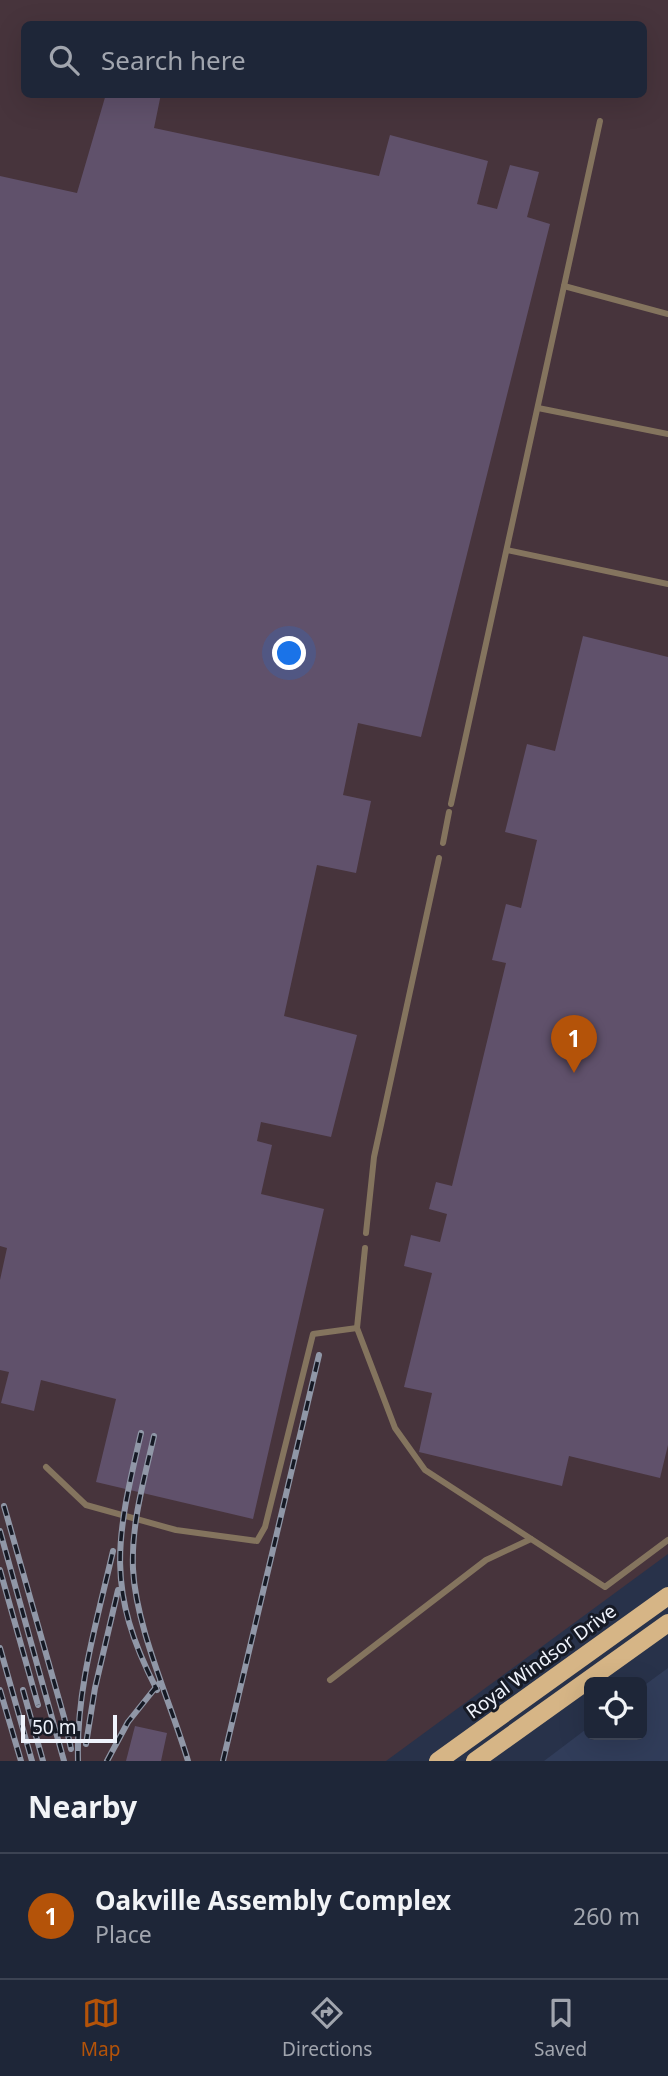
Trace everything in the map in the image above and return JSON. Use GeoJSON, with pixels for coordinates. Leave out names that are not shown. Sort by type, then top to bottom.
{"type":"FeatureCollection","features":[{"type":"Feature","properties":{"kind":"main road","name":"Royal Windsor Drive"},"geometry":{"type":"LineString","coordinates":[[438,1761],[668,1595]]}},
{"type":"Feature","properties":{"kind":"main road"},"geometry":{"type":"LineString","coordinates":[[475,1761],[668,1623]]}},
{"type":"Feature","properties":{"kind":"lane"},"geometry":{"type":"LineString","coordinates":[[451,804],[600,121]]}},
{"type":"Feature","properties":{"kind":"lane"},"geometry":{"type":"LineString","coordinates":[[564,286],[668,314]]}},
{"type":"Feature","properties":{"kind":"lane"},"geometry":{"type":"LineString","coordinates":[[538,408],[668,435]]}},
{"type":"Feature","properties":{"kind":"lane"},"geometry":{"type":"LineString","coordinates":[[507,550],[668,584]]}},
{"type":"Feature","properties":{"kind":"lane"},"geometry":{"type":"LineString","coordinates":[[443,843],[449,812]]}},
{"type":"Feature","properties":{"kind":"lane"},"geometry":{"type":"LineString","coordinates":[[366,1233],[374,1157],[439,858]]}},
{"type":"Feature","properties":{"kind":"lane"},"geometry":{"type":"LineString","coordinates":[[365,1248],[357,1328],[395,1428],[425,1470],[605,1587],[668,1540]]}},
{"type":"Feature","properties":{"kind":"lane"},"geometry":{"type":"LineString","coordinates":[[46,1467],[86,1505],[176,1530],[257,1541],[265,1527],[313,1334],[357,1328]]}},
{"type":"Feature","properties":{"kind":"lane"},"geometry":{"type":"LineString","coordinates":[[330,1680],[486,1560],[531,1539]]}},
{"type":"Feature","properties":{"kind":"shaded area"},"geometry":{"type":"Polygon","coordinates":[[[0,0],[668,0],[668,1554],[386,1761],[0,1761],[0,0]]]}},
{"type":"Feature","properties":{"kind":"shaded area"},"geometry":{"type":"Polygon","coordinates":[[[668,1668],[668,1761],[544,1761],[584,1731],[584,1740],[647,1740],[647,1683],[668,1668]]]}},
{"type":"Feature","properties":{"kind":"building"},"geometry":{"type":"Polygon","coordinates":[[[105,98],[160,98],[154,128],[379,176],[390,135],[488,161],[477,204],[497,209],[510,165],[539,172],[527,217],[550,224],[421,737],[358,723],[343,795],[371,801],[356,873],[317,865],[284,1016],[357,1035],[331,1137],[261,1122],[257,1141],[272,1145],[261,1194],[324,1209],[253,1519],[96,1482],[116,1399],[41,1380],[34,1411],[1,1403],[9,1372],[0,1370],[0,1280],[7,1248],[0,1246],[0,176],[77,193],[105,98]]]}},
{"type":"Feature","properties":{"kind":"building"},"geometry":{"type":"Polygon","coordinates":[[[583,636],[668,657],[668,1445],[660,1478],[569,1456],[562,1486],[419,1452],[432,1393],[404,1387],[432,1273],[404,1266],[411,1235],[440,1242],[447,1214],[429,1209],[436,1182],[452,1186],[506,963],[492,960],[506,904],[521,908],[537,840],[505,832],[527,744],[555,751],[583,636]]]}},
{"type":"Feature","properties":{"kind":"building"},"geometry":{"type":"Polygon","coordinates":[[[135,1726],[167,1733],[161,1761],[126,1761],[135,1726]]]}},
{"type":"Feature","properties":{"kind":"railway"},"geometry":{"type":"LineString","coordinates":[[223,1761],[319,1355]]}},
{"type":"Feature","properties":{"kind":"railway"},"geometry":{"type":"LineString","coordinates":[[141,1433],[121,1535],[120,1564],[122,1593],[129,1622],[157,1690]]}},
{"type":"Feature","properties":{"kind":"railway"},"geometry":{"type":"LineString","coordinates":[[154,1436],[136,1519],[133,1569],[147,1641],[188,1761]]}},
{"type":"Feature","properties":{"kind":"railway"},"geometry":{"type":"LineString","coordinates":[[4,1506],[71,1749]]}},
{"type":"Feature","properties":{"kind":"railway"},"geometry":{"type":"LineString","coordinates":[[0,1531],[64,1761]]}},
{"type":"Feature","properties":{"kind":"railway"},"geometry":{"type":"LineString","coordinates":[[78,1761],[84,1681],[113,1551]]}},
{"type":"Feature","properties":{"kind":"railway"},"geometry":{"type":"LineString","coordinates":[[0,1570],[38,1705]]}},
{"type":"Feature","properties":{"kind":"railway"},"geometry":{"type":"LineString","coordinates":[[86,1744],[95,1688],[118,1590]]}},
{"type":"Feature","properties":{"kind":"railway"},"geometry":{"type":"LineString","coordinates":[[0,1648],[32,1761]]}},
{"type":"Feature","properties":{"kind":"railway"},"geometry":{"type":"LineString","coordinates":[[107,1761],[128,1722],[160,1682]]}},
{"type":"Feature","properties":{"kind":"railway"},"geometry":{"type":"LineString","coordinates":[[0,1690],[21,1761]]}},
{"type":"Feature","properties":{"kind":"railway"},"geometry":{"type":"LineString","coordinates":[[23,1690],[43,1761]]}},
{"type":"Feature","properties":{"kind":"place","name":"Oakville Assembly Complex"},"geometry":{"type":"Point","coordinates":[574,1073]}}]}
